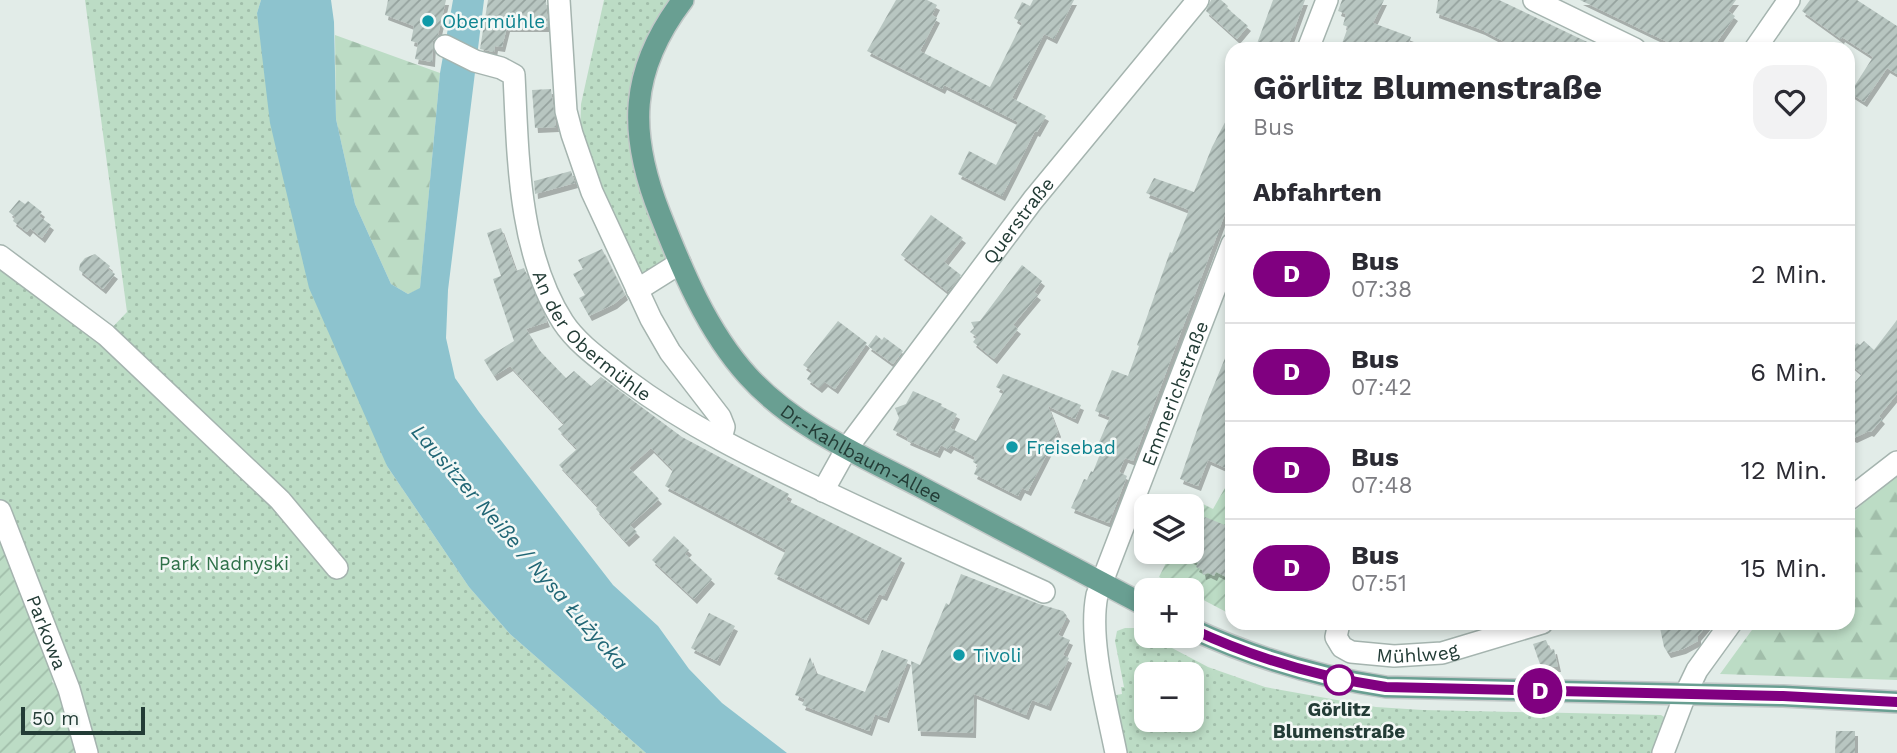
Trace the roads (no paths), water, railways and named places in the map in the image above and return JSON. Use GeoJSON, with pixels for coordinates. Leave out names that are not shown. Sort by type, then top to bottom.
{"type":"FeatureCollection","features":[{"type":"Feature","properties":{"kind":"main road","name":"Dr.-Kahlbaum-Allee"},"geometry":{"type":"LineString","coordinates":[[683,0],[666,26],[642,84],[637,122],[639,149],[646,177],[680,263],[720,339],[746,374],[781,406],[847,448],[1134,600]]}},
{"type":"Feature","properties":{"kind":"main road"},"geometry":{"type":"LineString","coordinates":[[1204,634],[1297,670],[1386,687],[1810,697],[1897,702]]}},
{"type":"Feature","properties":{"kind":"street"},"geometry":{"type":"LineString","coordinates":[[559,0],[562,78],[572,134],[592,192],[637,290],[670,352],[720,417],[724,427],[721,439]]}},
{"type":"Feature","properties":{"kind":"street","name":"Querstraße"},"geometry":{"type":"LineString","coordinates":[[847,448],[1033,200],[1198,0]]}},
{"type":"Feature","properties":{"kind":"street"},"geometry":{"type":"LineString","coordinates":[[1310,42],[1326,0]]}},
{"type":"Feature","properties":{"kind":"street"},"geometry":{"type":"LineString","coordinates":[[1534,0],[1621,42]]}},
{"type":"Feature","properties":{"kind":"street"},"geometry":{"type":"LineString","coordinates":[[1760,42],[1789,0]]}},
{"type":"Feature","properties":{"kind":"street","name":"An der Obermühle"},"geometry":{"type":"LineString","coordinates":[[444,46],[514,75],[518,158],[526,220],[540,270],[563,321],[575,337],[624,378],[676,415],[823,491],[1044,592]]}},
{"type":"Feature","properties":{"kind":"street"},"geometry":{"type":"LineString","coordinates":[[0,256],[106,335],[280,500],[337,568]]}},
{"type":"Feature","properties":{"kind":"street","name":"Emmerichstraße"},"geometry":{"type":"LineString","coordinates":[[1116,753],[1099,667],[1095,608],[1101,582],[1225,262]]}},
{"type":"Feature","properties":{"kind":"street"},"geometry":{"type":"LineString","coordinates":[[637,290],[680,263]]}},
{"type":"Feature","properties":{"kind":"street"},"geometry":{"type":"LineString","coordinates":[[823,491],[847,448]]}},
{"type":"Feature","properties":{"kind":"street"},"geometry":{"type":"LineString","coordinates":[[1855,495],[1897,462]]}},
{"type":"Feature","properties":{"kind":"street","name":"Parkowa"},"geometry":{"type":"LineString","coordinates":[[0,511],[69,689],[87,753]]}},
{"type":"Feature","properties":{"kind":"street","name":"Mühlweg"},"geometry":{"type":"LineString","coordinates":[[1338,632],[1351,652],[1394,656],[1442,653],[1519,630]]}},
{"type":"Feature","properties":{"kind":"street"},"geometry":{"type":"LineString","coordinates":[[1663,753],[1697,670],[1726,630]]}},
{"type":"Feature","properties":{"kind":"water","name":"Lausitzer Neiße / Nysa Łużycka"},"geometry":{"type":"Polygon","coordinates":[[[261,0],[331,0],[336,119],[355,204],[391,284],[408,294],[420,288],[440,73],[453,0],[484,0],[448,290],[446,338],[455,378],[613,585],[658,626],[689,669],[722,703],[787,753],[646,753],[510,634],[469,587],[387,466],[309,288],[270,123],[257,13],[261,0]]]}},
{"type":"Feature","properties":{"kind":"place","name":"Obermühle"},"geometry":{"type":"Point","coordinates":[428,21]}},
{"type":"Feature","properties":{"kind":"place","name":"Freisebad"},"geometry":{"type":"Point","coordinates":[1012,447]}},
{"type":"Feature","properties":{"kind":"place","name":"Tivoli"},"geometry":{"type":"Point","coordinates":[959,655]}},
{"type":"Feature","properties":{"kind":"place","name":"Görlitz Blumenstraße"},"geometry":{"type":"Point","coordinates":[1339,680]}},
{"type":"Feature","properties":{"kind":"park label","name":"Park Nadnyski"},"geometry":{"type":"Point","coordinates":[224,563]}}]}
